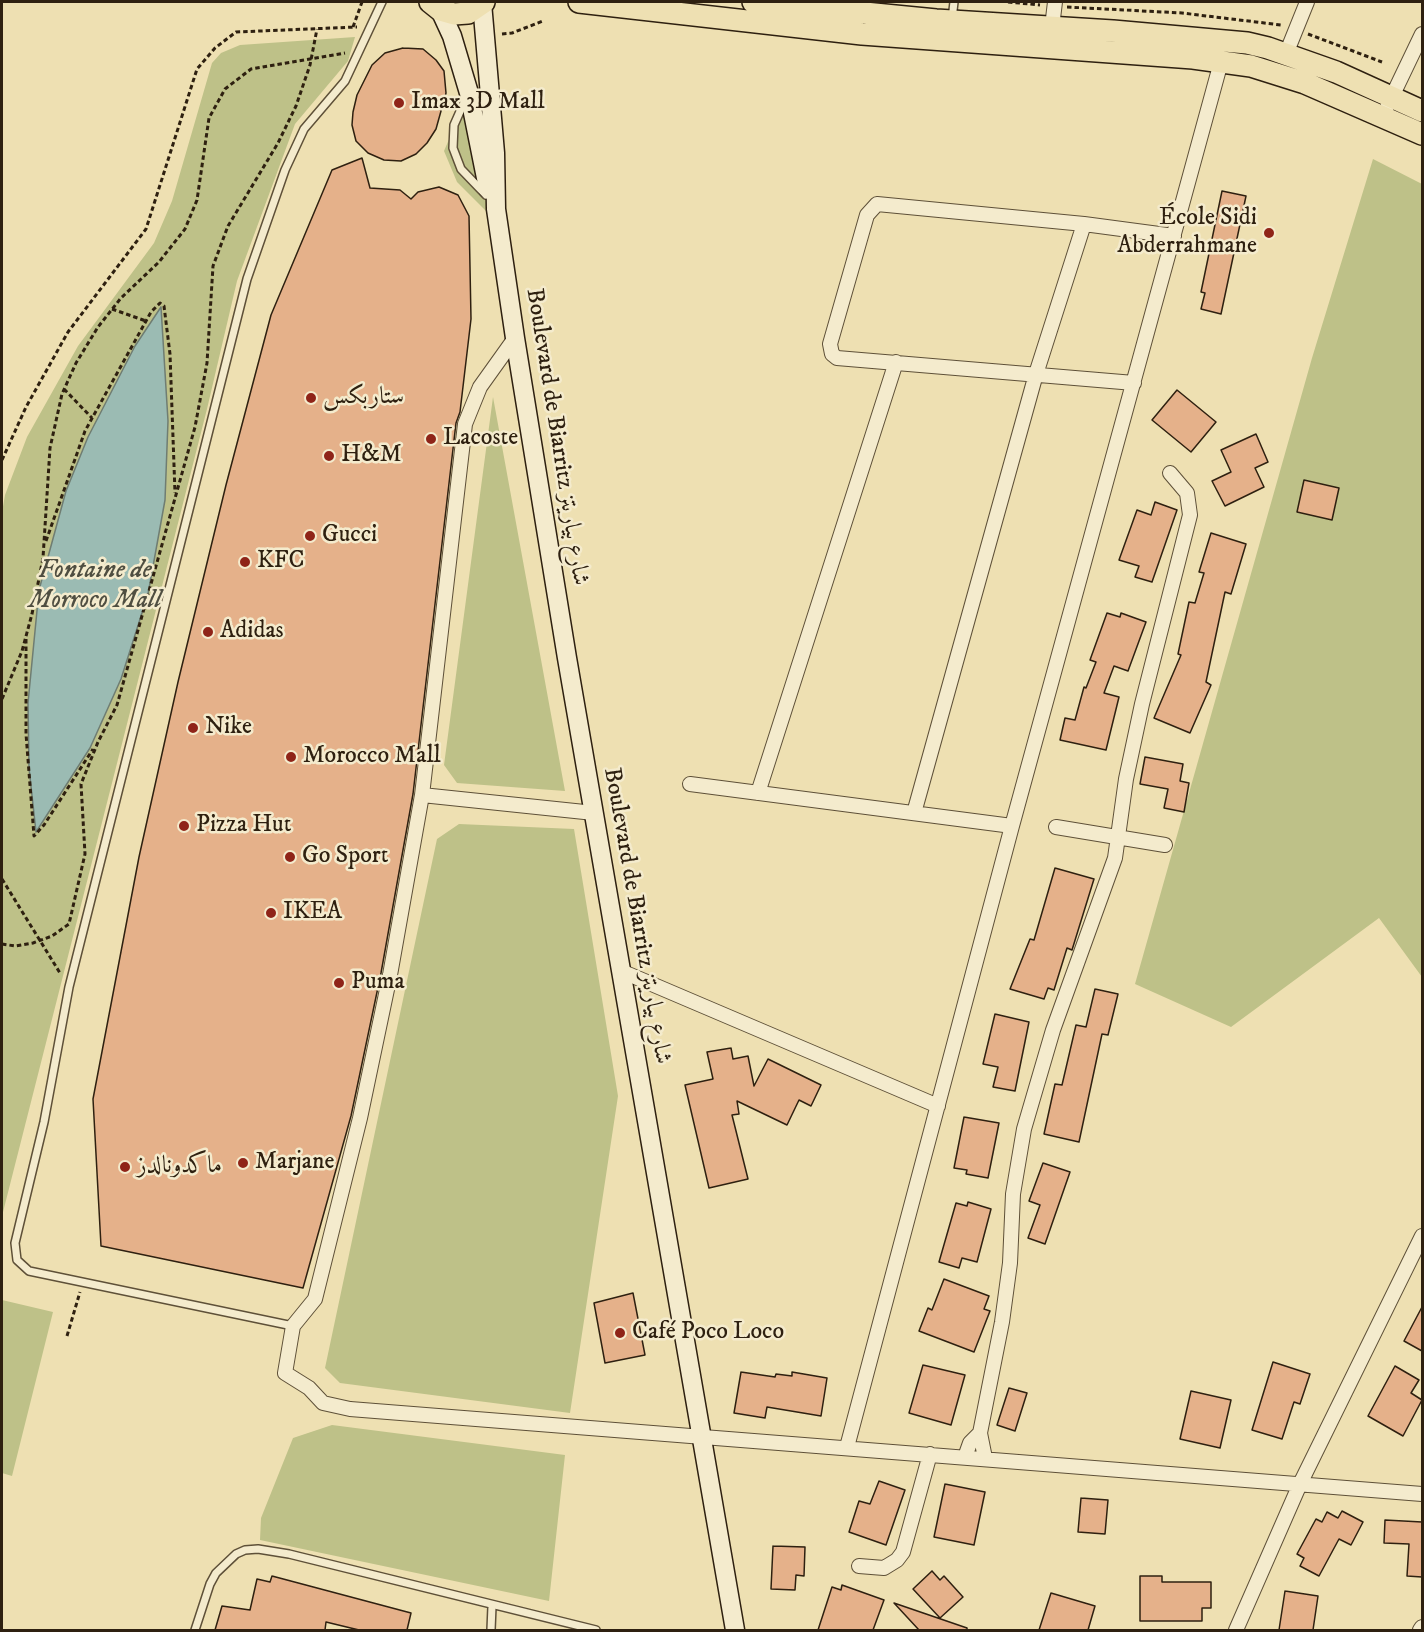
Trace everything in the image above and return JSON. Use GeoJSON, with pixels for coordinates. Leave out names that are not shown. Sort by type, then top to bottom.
{"type":"FeatureCollection","features":[{"type":"Feature","properties":{"kind":"main road"},"geometry":{"type":"LineString","coordinates":[[435,6],[451,14],[465,13],[483,2]]}},
{"type":"Feature","properties":{"kind":"main road"},"geometry":{"type":"LineString","coordinates":[[579,2],[862,34],[1221,62],[1276,72],[1387,106],[1422,111]]}},
{"type":"Feature","properties":{"kind":"main road"},"geometry":{"type":"LineString","coordinates":[[753,2],[953,11],[1052,27],[1219,39],[1286,54],[1387,106],[1422,134]]}},
{"type":"Feature","properties":{"kind":"street","name":"Boulevard de Biarritz شارع بياريتز"},"geometry":{"type":"LineString","coordinates":[[483,2],[496,163],[494,204]]}},
{"type":"Feature","properties":{"kind":"street"},"geometry":{"type":"LineString","coordinates":[[1052,27],[1055,2]]}},
{"type":"Feature","properties":{"kind":"street"},"geometry":{"type":"LineString","coordinates":[[1286,54],[1307,2]]}},
{"type":"Feature","properties":{"kind":"street","name":"Boulevard de Biarritz شارع بياريتز"},"geometry":{"type":"LineString","coordinates":[[435,6],[452,36],[469,93],[494,204],[514,338],[594,813],[735,1630]]}},
{"type":"Feature","properties":{"kind":"street"},"geometry":{"type":"LineString","coordinates":[[1387,106],[1422,34]]}},
{"type":"Feature","properties":{"kind":"street"},"geometry":{"type":"LineString","coordinates":[[848,1447],[1012,826],[1221,62]]}},
{"type":"Feature","properties":{"kind":"street"},"geometry":{"type":"LineString","coordinates":[[1134,383],[837,358],[830,350],[867,215],[877,204],[1084,224],[1174,236]]}},
{"type":"Feature","properties":{"kind":"street"},"geometry":{"type":"LineString","coordinates":[[914,813],[1036,374],[1084,224]]}},
{"type":"Feature","properties":{"kind":"street"},"geometry":{"type":"LineString","coordinates":[[514,338],[480,387],[465,424],[422,795],[390,975],[360,1118],[315,1299],[293,1326],[285,1373],[309,1388],[322,1403],[329,1405],[492,1422],[702,1435],[1422,1494]]}},
{"type":"Feature","properties":{"kind":"street"},"geometry":{"type":"LineString","coordinates":[[758,793],[896,362]]}},
{"type":"Feature","properties":{"kind":"street"},"geometry":{"type":"LineString","coordinates":[[986,1458],[980,1433],[1002,1322],[1010,1263],[1013,1194],[1024,1129],[1053,1030],[1111,874],[1126,778],[1142,704],[1190,515],[1187,493],[1170,473]]}},
{"type":"Feature","properties":{"kind":"street"},"geometry":{"type":"LineString","coordinates":[[690,784],[1012,826]]}},
{"type":"Feature","properties":{"kind":"street"},"geometry":{"type":"LineString","coordinates":[[422,795],[594,813]]}},
{"type":"Feature","properties":{"kind":"street"},"geometry":{"type":"LineString","coordinates":[[1056,827],[1164,845]]}},
{"type":"Feature","properties":{"kind":"street"},"geometry":{"type":"LineString","coordinates":[[621,971],[938,1106]]}},
{"type":"Feature","properties":{"kind":"street"},"geometry":{"type":"LineString","coordinates":[[1236,1630],[1300,1484],[1422,1236]]}},
{"type":"Feature","properties":{"kind":"street"},"geometry":{"type":"LineString","coordinates":[[965,1457],[970,1443],[980,1433]]}},
{"type":"Feature","properties":{"kind":"street"},"geometry":{"type":"LineString","coordinates":[[859,1566],[884,1568],[897,1560],[903,1552],[930,1454]]}},
{"type":"Feature","properties":{"kind":"lane"},"geometry":{"type":"LineString","coordinates":[[293,1326],[29,1271],[17,1260],[15,1243],[44,1122],[69,987],[247,279],[285,170],[304,129],[340,88],[372,27],[382,2]]}},
{"type":"Feature","properties":{"kind":"lane"},"geometry":{"type":"LineString","coordinates":[[469,93],[454,125],[453,148],[461,169],[494,204]]}},
{"type":"Feature","properties":{"kind":"lane"},"geometry":{"type":"LineString","coordinates":[[195,1630],[210,1584],[216,1573],[231,1558],[245,1550],[289,1554],[596,1630]]}},
{"type":"Feature","properties":{"kind":"lane"},"geometry":{"type":"LineString","coordinates":[[491,1630],[492,1606]]}},
{"type":"Feature","properties":{"kind":"path"},"geometry":{"type":"LineString","coordinates":[[353,27],[362,2]]}},
{"type":"Feature","properties":{"kind":"path"},"geometry":{"type":"LineString","coordinates":[[2,460],[26,407],[68,332],[146,229],[197,69],[215,48],[236,32],[372,27]]}},
{"type":"Feature","properties":{"kind":"path"},"geometry":{"type":"LineString","coordinates":[[2,944],[15,946],[41,940],[69,924],[85,854],[81,784],[99,740],[117,705],[195,427],[207,363],[213,266],[228,226],[264,169],[296,106],[311,59],[317,29]]}},
{"type":"Feature","properties":{"kind":"path"},"geometry":{"type":"LineString","coordinates":[[2,699],[26,634],[44,546],[50,448],[64,389],[76,363],[112,309],[159,262],[184,229],[197,200],[209,118],[225,89],[251,69],[347,53]]}},
{"type":"Feature","properties":{"kind":"path"},"geometry":{"type":"LineString","coordinates":[[44,546],[92,418],[146,321],[160,303],[164,306],[170,364],[175,498]]}},
{"type":"Feature","properties":{"kind":"path"},"geometry":{"type":"LineString","coordinates":[[112,309],[146,321]]}},
{"type":"Feature","properties":{"kind":"path"},"geometry":{"type":"LineString","coordinates":[[64,389],[92,418]]}},
{"type":"Feature","properties":{"kind":"path"},"geometry":{"type":"LineString","coordinates":[[26,634],[26,734],[34,836],[44,825],[99,740]]}},
{"type":"Feature","properties":{"kind":"path"},"geometry":{"type":"LineString","coordinates":[[2,879],[69,987]]}},
{"type":"Feature","properties":{"kind":"path"},"geometry":{"type":"LineString","coordinates":[[67,1336],[82,1283]]}},
{"type":"Feature","properties":{"kind":"green space"},"geometry":{"type":"Polygon","coordinates":[[[355,37],[348,61],[295,124],[237,281],[207,409],[2,1216],[2,512],[5,495],[27,437],[78,346],[154,243],[172,201],[212,63],[221,53],[240,45],[355,37]]]}},
{"type":"Feature","properties":{"kind":"green space"},"geometry":{"type":"Polygon","coordinates":[[[463,100],[496,221],[457,182],[444,151],[462,109],[463,100]]]}},
{"type":"Feature","properties":{"kind":"green space"},"geometry":{"type":"Polygon","coordinates":[[[1373,159],[1422,184],[1422,977],[1379,918],[1231,1027],[1135,984],[1312,358],[1373,159]]]}},
{"type":"Feature","properties":{"kind":"green space"},"geometry":{"type":"Polygon","coordinates":[[[493,397],[565,791],[457,783],[444,765],[493,397]]]}},
{"type":"Feature","properties":{"kind":"green space"},"geometry":{"type":"Polygon","coordinates":[[[459,824],[574,829],[618,1096],[570,1413],[340,1383],[325,1368],[437,839],[459,824]]]}},
{"type":"Feature","properties":{"kind":"green space"},"geometry":{"type":"Polygon","coordinates":[[[2,1300],[53,1312],[12,1476],[2,1473],[2,1300]]]}},
{"type":"Feature","properties":{"kind":"green space"},"geometry":{"type":"Polygon","coordinates":[[[332,1425],[565,1455],[549,1601],[260,1540],[261,1518],[293,1438],[332,1425]]]}},
{"type":"Feature","properties":{"kind":"water","name":"Fontaine de Morroco Mall"},"geometry":{"type":"Polygon","coordinates":[[[161,307],[168,421],[165,500],[148,594],[121,679],[90,748],[36,832],[29,768],[28,703],[39,590],[66,491],[88,437],[135,346],[161,307]]]}},
{"type":"Feature","properties":{"kind":"building","name":"Imax 3D Mall"},"geometry":{"type":"Polygon","coordinates":[[[403,48],[423,49],[436,60],[444,71],[446,93],[436,129],[427,143],[416,154],[401,161],[384,160],[368,153],[356,141],[352,125],[353,112],[357,95],[372,65],[385,53],[403,48]]]}},
{"type":"Feature","properties":{"kind":"building","name":"Morocco Mall"},"geometry":{"type":"Polygon","coordinates":[[[362,158],[370,188],[400,190],[411,199],[418,192],[439,187],[458,195],[469,216],[471,319],[460,412],[456,423],[413,794],[381,973],[351,1116],[303,1288],[101,1246],[93,1099],[139,857],[178,682],[226,485],[271,315],[332,170],[362,158]]]}},
{"type":"Feature","properties":{"kind":"building"},"geometry":{"type":"Polygon","coordinates":[[[1222,191],[1246,196],[1221,314],[1201,309],[1205,293],[1201,292],[1222,191]]]}},
{"type":"Feature","properties":{"kind":"building"},"geometry":{"type":"Polygon","coordinates":[[[1177,390],[1216,422],[1191,452],[1152,420],[1177,390]]]}},
{"type":"Feature","properties":{"kind":"building"},"geometry":{"type":"Polygon","coordinates":[[[1256,434],[1268,462],[1255,468],[1264,487],[1225,506],[1212,481],[1231,472],[1221,450],[1256,434]]]}},
{"type":"Feature","properties":{"kind":"building"},"geometry":{"type":"Polygon","coordinates":[[[1304,480],[1339,488],[1332,520],[1297,512],[1304,480]]]}},
{"type":"Feature","properties":{"kind":"building"},"geometry":{"type":"Polygon","coordinates":[[[1155,502],[1177,510],[1152,582],[1135,577],[1139,566],[1119,560],[1137,510],[1151,515],[1155,502]]]}},
{"type":"Feature","properties":{"kind":"building"},"geometry":{"type":"Polygon","coordinates":[[[1211,533],[1246,544],[1231,594],[1225,592],[1206,682],[1211,685],[1190,733],[1154,718],[1181,655],[1178,654],[1189,602],[1195,603],[1204,573],[1199,572],[1211,533]]]}},
{"type":"Feature","properties":{"kind":"building"},"geometry":{"type":"Polygon","coordinates":[[[1107,613],[1120,617],[1121,613],[1146,622],[1128,671],[1114,666],[1104,693],[1119,697],[1106,750],[1060,740],[1065,718],[1075,720],[1084,687],[1086,688],[1096,662],[1090,660],[1107,613]]]}},
{"type":"Feature","properties":{"kind":"building"},"geometry":{"type":"Polygon","coordinates":[[[1145,757],[1183,764],[1180,781],[1189,783],[1184,812],[1164,808],[1168,789],[1140,784],[1145,757]]]}},
{"type":"Feature","properties":{"kind":"building"},"geometry":{"type":"Polygon","coordinates":[[[1055,868],[1094,879],[1072,950],[1067,948],[1054,990],[1048,988],[1044,999],[1010,989],[1030,939],[1034,940],[1055,868]]]}},
{"type":"Feature","properties":{"kind":"building"},"geometry":{"type":"Polygon","coordinates":[[[1095,989],[1118,994],[1108,1035],[1102,1034],[1079,1142],[1044,1134],[1055,1084],[1062,1085],[1076,1025],[1086,1027],[1095,989]]]}},
{"type":"Feature","properties":{"kind":"building"},"geometry":{"type":"Polygon","coordinates":[[[995,1014],[1029,1022],[1015,1091],[993,1087],[998,1067],[983,1064],[995,1014]]]}},
{"type":"Feature","properties":{"kind":"building"},"geometry":{"type":"Polygon","coordinates":[[[731,1048],[733,1059],[748,1056],[754,1086],[768,1059],[821,1085],[811,1106],[799,1100],[787,1125],[737,1101],[739,1114],[732,1115],[748,1179],[709,1188],[685,1085],[713,1079],[707,1052],[731,1048]]]}},
{"type":"Feature","properties":{"kind":"building"},"geometry":{"type":"Polygon","coordinates":[[[964,1117],[999,1123],[988,1178],[966,1174],[967,1170],[954,1168],[964,1117]]]}},
{"type":"Feature","properties":{"kind":"building"},"geometry":{"type":"Polygon","coordinates":[[[1043,1163],[1070,1172],[1045,1244],[1028,1238],[1040,1205],[1029,1201],[1043,1163]]]}},
{"type":"Feature","properties":{"kind":"building"},"geometry":{"type":"Polygon","coordinates":[[[968,1202],[991,1209],[977,1262],[962,1258],[959,1268],[939,1262],[956,1203],[967,1206],[968,1202]]]}},
{"type":"Feature","properties":{"kind":"building"},"geometry":{"type":"Polygon","coordinates":[[[944,1279],[989,1296],[984,1309],[990,1311],[974,1352],[919,1331],[928,1308],[932,1310],[944,1279]]]}},
{"type":"Feature","properties":{"kind":"building"},"geometry":{"type":"Polygon","coordinates":[[[633,1293],[645,1355],[605,1363],[594,1303],[633,1293]]]}},
{"type":"Feature","properties":{"kind":"building"},"geometry":{"type":"Polygon","coordinates":[[[1422,1307],[1422,1351],[1404,1341],[1422,1307]]]}},
{"type":"Feature","properties":{"kind":"building"},"geometry":{"type":"Polygon","coordinates":[[[1273,1362],[1310,1374],[1300,1404],[1294,1402],[1282,1439],[1252,1430],[1273,1362]]]}},
{"type":"Feature","properties":{"kind":"building"},"geometry":{"type":"Polygon","coordinates":[[[923,1365],[965,1375],[951,1425],[909,1413],[923,1365]]]}},
{"type":"Feature","properties":{"kind":"building"},"geometry":{"type":"Polygon","coordinates":[[[1395,1366],[1419,1380],[1411,1393],[1422,1400],[1403,1436],[1368,1416],[1395,1366]]]}},
{"type":"Feature","properties":{"kind":"building"},"geometry":{"type":"Polygon","coordinates":[[[741,1372],[775,1377],[776,1374],[792,1376],[792,1372],[827,1378],[821,1416],[767,1407],[765,1418],[734,1413],[741,1372]]]}},
{"type":"Feature","properties":{"kind":"building"},"geometry":{"type":"Polygon","coordinates":[[[1009,1388],[1027,1393],[1015,1431],[997,1425],[1009,1388]]]}},
{"type":"Feature","properties":{"kind":"building"},"geometry":{"type":"Polygon","coordinates":[[[1191,1391],[1231,1400],[1220,1448],[1180,1439],[1191,1391]]]}},
{"type":"Feature","properties":{"kind":"building"},"geometry":{"type":"Polygon","coordinates":[[[879,1481],[905,1490],[886,1545],[849,1532],[859,1501],[870,1504],[879,1481]]]}},
{"type":"Feature","properties":{"kind":"building"},"geometry":{"type":"Polygon","coordinates":[[[945,1484],[985,1492],[974,1545],[934,1537],[945,1484]]]}},
{"type":"Feature","properties":{"kind":"building"},"geometry":{"type":"Polygon","coordinates":[[[1081,1498],[1108,1500],[1105,1534],[1078,1532],[1081,1498]]]}},
{"type":"Feature","properties":{"kind":"building"},"geometry":{"type":"Polygon","coordinates":[[[1342,1511],[1363,1522],[1351,1545],[1339,1539],[1319,1576],[1300,1566],[1304,1558],[1297,1554],[1316,1519],[1322,1522],[1327,1512],[1338,1518],[1342,1511]]]}},
{"type":"Feature","properties":{"kind":"building"},"geometry":{"type":"Polygon","coordinates":[[[1385,1520],[1422,1522],[1422,1577],[1407,1576],[1409,1544],[1384,1543],[1385,1520]]]}},
{"type":"Feature","properties":{"kind":"building"},"geometry":{"type":"Polygon","coordinates":[[[773,1546],[805,1547],[804,1576],[796,1575],[795,1590],[771,1589],[773,1546]]]}},
{"type":"Feature","properties":{"kind":"building"},"geometry":{"type":"Polygon","coordinates":[[[932,1571],[940,1580],[944,1576],[963,1597],[940,1618],[913,1589],[932,1571]]]}},
{"type":"Feature","properties":{"kind":"building"},"geometry":{"type":"Polygon","coordinates":[[[272,1576],[411,1613],[407,1630],[359,1630],[326,1622],[325,1630],[215,1630],[222,1606],[250,1610],[257,1579],[270,1582],[272,1576]]]}},
{"type":"Feature","properties":{"kind":"building"},"geometry":{"type":"Polygon","coordinates":[[[1140,1576],[1162,1576],[1162,1582],[1211,1582],[1211,1608],[1202,1608],[1202,1621],[1140,1621],[1140,1576]]]}},
{"type":"Feature","properties":{"kind":"building"},"geometry":{"type":"Polygon","coordinates":[[[842,1585],[884,1600],[873,1630],[818,1630],[832,1587],[841,1590],[842,1585]]]}},
{"type":"Feature","properties":{"kind":"building"},"geometry":{"type":"Polygon","coordinates":[[[1285,1591],[1318,1596],[1313,1630],[1279,1630],[1285,1591]]]}},
{"type":"Feature","properties":{"kind":"building"},"geometry":{"type":"Polygon","coordinates":[[[1051,1593],[1095,1606],[1088,1630],[1039,1630],[1051,1593]]]}},
{"type":"Feature","properties":{"kind":"building"},"geometry":{"type":"Polygon","coordinates":[[[894,1603],[967,1628],[967,1630],[919,1630],[894,1603]]]}},
{"type":"Feature","properties":{"kind":"place","name":"Imax 3D Mall"},"geometry":{"type":"Point","coordinates":[399,103]}},
{"type":"Feature","properties":{"kind":"place","name":"École Sidi Abderrahmane"},"geometry":{"type":"Point","coordinates":[1269,233]}},
{"type":"Feature","properties":{"kind":"place","name":"ستاربكس"},"geometry":{"type":"Point","coordinates":[311,398]}},
{"type":"Feature","properties":{"kind":"place","name":"Lacoste"},"geometry":{"type":"Point","coordinates":[431,439]}},
{"type":"Feature","properties":{"kind":"place","name":"H&M"},"geometry":{"type":"Point","coordinates":[329,456]}},
{"type":"Feature","properties":{"kind":"place","name":"Gucci"},"geometry":{"type":"Point","coordinates":[310,536]}},
{"type":"Feature","properties":{"kind":"place","name":"KFC"},"geometry":{"type":"Point","coordinates":[245,562]}},
{"type":"Feature","properties":{"kind":"place","name":"Adidas"},"geometry":{"type":"Point","coordinates":[208,632]}},
{"type":"Feature","properties":{"kind":"place","name":"Nike"},"geometry":{"type":"Point","coordinates":[193,728]}},
{"type":"Feature","properties":{"kind":"place","name":"Morocco Mall"},"geometry":{"type":"Point","coordinates":[291,757]}},
{"type":"Feature","properties":{"kind":"place","name":"Pizza Hut"},"geometry":{"type":"Point","coordinates":[184,826]}},
{"type":"Feature","properties":{"kind":"place","name":"Go Sport"},"geometry":{"type":"Point","coordinates":[290,857]}},
{"type":"Feature","properties":{"kind":"place","name":"IKEA"},"geometry":{"type":"Point","coordinates":[271,913]}},
{"type":"Feature","properties":{"kind":"place","name":"Puma"},"geometry":{"type":"Point","coordinates":[339,983]}},
{"type":"Feature","properties":{"kind":"place","name":"Marjane"},"geometry":{"type":"Point","coordinates":[243,1163]}},
{"type":"Feature","properties":{"kind":"place","name":"ماكدونالدز"},"geometry":{"type":"Point","coordinates":[125,1167]}},
{"type":"Feature","properties":{"kind":"place","name":"Café Poco Loco"},"geometry":{"type":"Point","coordinates":[620,1333]}}]}
